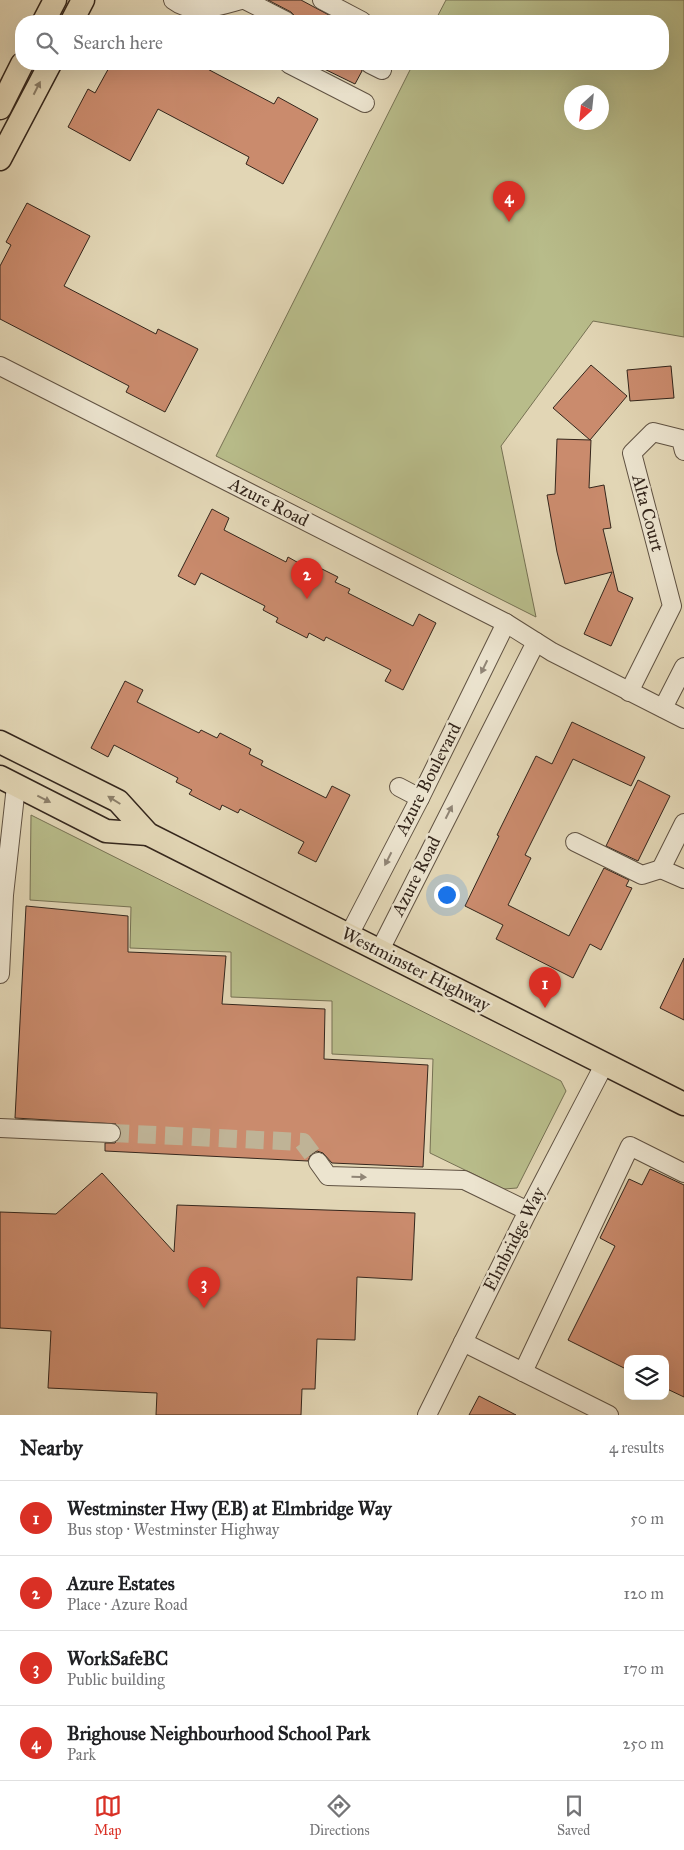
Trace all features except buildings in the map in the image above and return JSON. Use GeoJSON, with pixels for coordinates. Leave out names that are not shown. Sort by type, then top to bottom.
{"type":"FeatureCollection","features":[{"type":"Feature","properties":{"kind":"main road"},"geometry":{"type":"LineString","coordinates":[[47,15],[54,0]]}},
{"type":"Feature","properties":{"kind":"main road"},"geometry":{"type":"LineString","coordinates":[[75,15],[83,0]]}},
{"type":"Feature","properties":{"kind":"main road"},"geometry":{"type":"LineString","coordinates":[[1,103],[19,70]]}},
{"type":"Feature","properties":{"kind":"main road"},"geometry":{"type":"LineString","coordinates":[[0,159],[47,70]]}},
{"type":"Feature","properties":{"kind":"main road","name":"Westminster Highway"},"geometry":{"type":"LineString","coordinates":[[0,742],[118,801],[148,834],[684,1104]]}},
{"type":"Feature","properties":{"kind":"main road","name":"Westminster Highway"},"geometry":{"type":"LineString","coordinates":[[8,782],[106,831],[148,834]]}},
{"type":"Feature","properties":{"kind":"street"},"geometry":{"type":"LineString","coordinates":[[173,0],[178,4],[206,15]]}},
{"type":"Feature","properties":{"kind":"street"},"geometry":{"type":"LineString","coordinates":[[211,15],[243,0],[274,15]]}},
{"type":"Feature","properties":{"kind":"street"},"geometry":{"type":"LineString","coordinates":[[322,0],[351,15]]}},
{"type":"Feature","properties":{"kind":"street"},"geometry":{"type":"LineString","coordinates":[[301,70],[365,103]]}},
{"type":"Feature","properties":{"kind":"street"},"geometry":{"type":"LineString","coordinates":[[1,103],[24,112]]}},
{"type":"Feature","properties":{"kind":"street","name":"Azure Road"},"geometry":{"type":"LineString","coordinates":[[0,366],[506,623],[536,642],[684,719]]}},
{"type":"Feature","properties":{"kind":"street","name":"Alta Court"},"geometry":{"type":"LineString","coordinates":[[629,692],[672,606],[632,453],[653,432],[681,439],[684,451]]}},
{"type":"Feature","properties":{"kind":"street","name":"Azure Boulevard"},"geometry":{"type":"LineString","coordinates":[[349,934],[420,798],[506,623]]}},
{"type":"Feature","properties":{"kind":"street","name":"Azure Road"},"geometry":{"type":"LineString","coordinates":[[380,950],[536,642]]}},
{"type":"Feature","properties":{"kind":"street"},"geometry":{"type":"LineString","coordinates":[[663,708],[684,667]]}},
{"type":"Feature","properties":{"kind":"street"},"geometry":{"type":"LineString","coordinates":[[0,974],[8,782]]}},
{"type":"Feature","properties":{"kind":"street"},"geometry":{"type":"LineString","coordinates":[[399,786],[420,798]]}},
{"type":"Feature","properties":{"kind":"street"},"geometry":{"type":"LineString","coordinates":[[661,869],[684,823]]}},
{"type":"Feature","properties":{"kind":"street"},"geometry":{"type":"LineString","coordinates":[[575,842],[642,875],[661,869],[684,879]]}},
{"type":"Feature","properties":{"kind":"street","name":"Elmbridge Way"},"geometry":{"type":"LineString","coordinates":[[428,1415],[528,1211],[604,1065]]}},
{"type":"Feature","properties":{"kind":"street"},"geometry":{"type":"LineString","coordinates":[[0,1128],[111,1133]]}},
{"type":"Feature","properties":{"kind":"street"},"geometry":{"type":"LineString","coordinates":[[523,1372],[630,1146],[684,1173]]}},
{"type":"Feature","properties":{"kind":"street"},"geometry":{"type":"LineString","coordinates":[[318,1162],[328,1176],[464,1180],[528,1211]]}},
{"type":"Feature","properties":{"kind":"street"},"geometry":{"type":"LineString","coordinates":[[463,1342],[609,1415]]}},
{"type":"Feature","properties":{"kind":"green space"},"geometry":{"type":"Polygon","coordinates":[[[446,0],[684,0],[684,337],[593,321],[501,446],[536,617],[216,456],[410,70],[669,70],[669,15],[438,15],[446,0]]]}},
{"type":"Feature","properties":{"kind":"green space"},"geometry":{"type":"Polygon","coordinates":[[[31,815],[561,1081],[566,1091],[517,1188],[504,1189],[430,1153],[433,1059],[332,1054],[332,1001],[231,997],[231,952],[130,948],[131,907],[30,900],[31,815]]]}},
{"type":"Feature","properties":{"kind":"tunnel"},"geometry":{"type":"LineString","coordinates":[[111,1133],[303,1142],[318,1162]]}},
{"type":"Feature","properties":{"kind":"place","name":"Brighouse Neighbourhood School Park"},"geometry":{"type":"Point","coordinates":[509,222]}},
{"type":"Feature","properties":{"kind":"place","name":"Azure Estates"},"geometry":{"type":"Point","coordinates":[307,599]}},
{"type":"Feature","properties":{"kind":"place","name":"Westminster Hwy (EB) at Elmbridge Way"},"geometry":{"type":"Point","coordinates":[545,1008]}},
{"type":"Feature","properties":{"kind":"place","name":"WorkSafeBC"},"geometry":{"type":"Point","coordinates":[204,1308]}}]}
